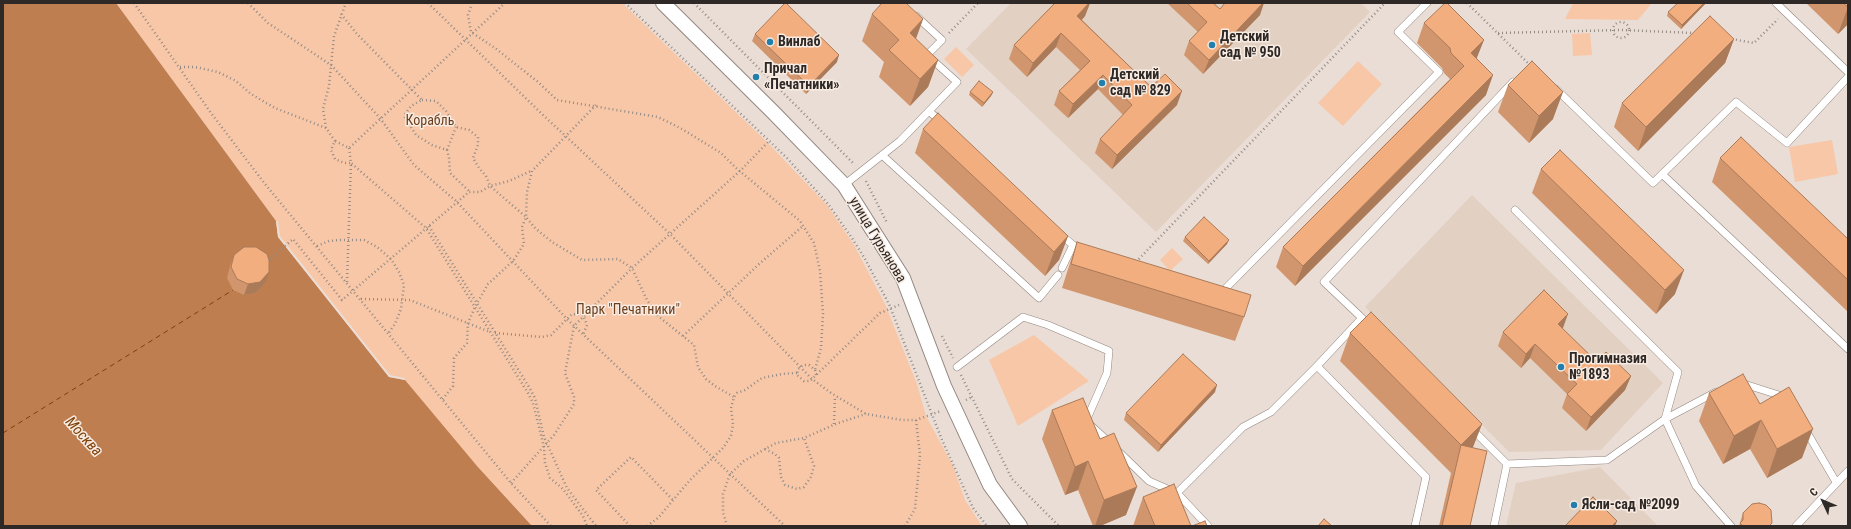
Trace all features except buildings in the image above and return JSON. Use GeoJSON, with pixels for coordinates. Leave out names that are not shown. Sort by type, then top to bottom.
{"type":"FeatureCollection","features":[{"type":"Feature","properties":{"kind":"street","name":"улица Гурьянова"},"geometry":{"type":"LineString","coordinates":[[663,3],[773,112],[844,186],[903,278],[944,386],[990,485],[1020,526]]}},
{"type":"Feature","properties":{"kind":"lane"},"geometry":{"type":"LineString","coordinates":[[1217,288],[1228,291],[1439,72],[1398,32],[1427,3]]}},
{"type":"Feature","properties":{"kind":"lane"},"geometry":{"type":"LineString","coordinates":[[1776,3],[1848,72]]}},
{"type":"Feature","properties":{"kind":"lane"},"geometry":{"type":"LineString","coordinates":[[844,186],[900,141],[957,82],[927,55],[942,40],[911,12]]}},
{"type":"Feature","properties":{"kind":"lane"},"geometry":{"type":"LineString","coordinates":[[1367,324],[1324,282],[1530,64]]}},
{"type":"Feature","properties":{"kind":"lane"},"geometry":{"type":"LineString","coordinates":[[1552,86],[1653,183],[1736,102],[1787,143],[1848,77]]}},
{"type":"Feature","properties":{"kind":"lane"},"geometry":{"type":"LineString","coordinates":[[929,111],[946,127]]}},
{"type":"Feature","properties":{"kind":"lane"},"geometry":{"type":"LineString","coordinates":[[882,155],[1039,298],[1060,271],[1073,245]]}},
{"type":"Feature","properties":{"kind":"lane"},"geometry":{"type":"LineString","coordinates":[[1662,174],[1848,349]]}},
{"type":"Feature","properties":{"kind":"lane"},"geometry":{"type":"LineString","coordinates":[[1515,210],[1678,372],[1665,419],[1696,486],[1731,526]]}},
{"type":"Feature","properties":{"kind":"lane"},"geometry":{"type":"LineString","coordinates":[[1055,229],[1073,245],[1093,252]]}},
{"type":"Feature","properties":{"kind":"lane"},"geometry":{"type":"LineString","coordinates":[[957,367],[1023,317],[1048,325],[1109,351],[1107,373],[1086,421],[1149,481],[1177,493],[1208,526]]}},
{"type":"Feature","properties":{"kind":"lane"},"geometry":{"type":"LineString","coordinates":[[1177,493],[1244,427],[1271,412],[1362,318]]}},
{"type":"Feature","properties":{"kind":"lane"},"geometry":{"type":"LineString","coordinates":[[1317,366],[1426,477],[1415,526]]}},
{"type":"Feature","properties":{"kind":"lane"},"geometry":{"type":"LineString","coordinates":[[1735,381],[1786,397],[1790,404]]}},
{"type":"Feature","properties":{"kind":"lane"},"geometry":{"type":"LineString","coordinates":[[1468,425],[1506,464],[1607,460],[1665,419],[1721,389]]}},
{"type":"Feature","properties":{"kind":"lane"},"geometry":{"type":"LineString","coordinates":[[1801,423],[1836,482]]}},
{"type":"Feature","properties":{"kind":"lane"},"geometry":{"type":"LineString","coordinates":[[1494,526],[1506,464]]}},
{"type":"Feature","properties":{"kind":"lane"},"geometry":{"type":"LineString","coordinates":[[1796,526],[1848,471]]}},
{"type":"Feature","properties":{"kind":"path"},"geometry":{"type":"LineString","coordinates":[[134,3],[211,113],[265,184],[511,483],[551,526]]}},
{"type":"Feature","properties":{"kind":"path"},"geometry":{"type":"LineString","coordinates":[[248,3],[268,23],[331,65],[380,118],[414,165],[456,201],[566,320],[785,526]]}},
{"type":"Feature","properties":{"kind":"path"},"geometry":{"type":"LineString","coordinates":[[346,3],[334,36],[329,86],[323,109],[326,128],[335,141],[349,148]]}},
{"type":"Feature","properties":{"kind":"path"},"geometry":{"type":"LineString","coordinates":[[428,3],[565,136],[669,233],[812,379],[835,396],[866,414],[902,420],[916,420],[926,416]]}},
{"type":"Feature","properties":{"kind":"path"},"geometry":{"type":"LineString","coordinates":[[472,3],[468,15],[471,32],[495,48],[538,82],[557,100],[596,105],[658,117],[682,128],[721,153],[740,171],[800,221],[814,243],[820,271],[823,314],[820,348],[815,370],[816,375]]}},
{"type":"Feature","properties":{"kind":"path"},"geometry":{"type":"LineString","coordinates":[[349,148],[471,32],[505,3]]}},
{"type":"Feature","properties":{"kind":"path"},"geometry":{"type":"LineString","coordinates":[[625,3],[769,141],[828,204],[865,259],[890,308],[942,440],[973,508],[987,526]]}},
{"type":"Feature","properties":{"kind":"path"},"geometry":{"type":"LineString","coordinates":[[942,40],[978,3]]}},
{"type":"Feature","properties":{"kind":"path"},"geometry":{"type":"LineString","coordinates":[[1134,264],[1385,3]]}},
{"type":"Feature","properties":{"kind":"path"},"geometry":{"type":"LineString","coordinates":[[1467,3],[1530,64]]}},
{"type":"Feature","properties":{"kind":"path"},"geometry":{"type":"LineString","coordinates":[[1731,39],[1754,43],[1786,12]]}},
{"type":"Feature","properties":{"kind":"path"},"geometry":{"type":"LineString","coordinates":[[341,14],[357,34],[422,100]]}},
{"type":"Feature","properties":{"kind":"path"},"geometry":{"type":"LineString","coordinates":[[1622,22],[1627,25],[1629,30],[1628,35],[1622,38],[1616,37],[1613,30],[1615,25],[1622,22]]}},
{"type":"Feature","properties":{"kind":"path"},"geometry":{"type":"LineString","coordinates":[[1498,33],[1629,30],[1689,32],[1702,34]]}},
{"type":"Feature","properties":{"kind":"path"},"geometry":{"type":"LineString","coordinates":[[180,67],[195,67],[218,72],[236,81],[251,94],[275,108],[326,128]]}},
{"type":"Feature","properties":{"kind":"path"},"geometry":{"type":"LineString","coordinates":[[447,150],[432,145],[416,135],[404,116],[411,106],[422,100],[436,101],[446,111],[456,127],[469,130],[478,137],[478,145],[474,158],[486,176],[490,186],[552,242],[582,260],[618,259],[632,268],[647,300],[658,316],[694,345],[698,368],[706,379],[734,397]]}},
{"type":"Feature","properties":{"kind":"path"},"geometry":{"type":"LineString","coordinates":[[263,265],[293,239],[342,300],[456,201],[469,192],[480,192],[490,186],[510,181],[532,171],[596,105]]}},
{"type":"Feature","properties":{"kind":"path"},"geometry":{"type":"LineString","coordinates":[[456,127],[447,150],[450,173],[469,192]]}},
{"type":"Feature","properties":{"kind":"path"},"geometry":{"type":"LineString","coordinates":[[335,141],[331,150],[335,159],[344,163],[351,163],[427,227],[496,333],[535,398],[541,426],[547,443],[567,488],[596,526]]}},
{"type":"Feature","properties":{"kind":"path"},"geometry":{"type":"LineString","coordinates":[[511,483],[544,447],[567,417],[574,404],[574,397],[565,373],[574,326],[583,315],[632,268],[669,233],[740,171],[769,141]]}},
{"type":"Feature","properties":{"kind":"path"},"geometry":{"type":"LineString","coordinates":[[347,282],[351,163],[349,148]]}},
{"type":"Feature","properties":{"kind":"path"},"geometry":{"type":"LineString","coordinates":[[442,400],[453,386],[454,358],[467,343],[468,323],[475,307],[488,284],[512,261],[524,244],[522,227],[526,217],[528,192],[532,171]]}},
{"type":"Feature","properties":{"kind":"path"},"geometry":{"type":"LineString","coordinates":[[683,336],[759,264],[803,226]]}},
{"type":"Feature","properties":{"kind":"path"},"geometry":{"type":"LineString","coordinates":[[427,227],[533,403],[544,447],[545,463],[550,478],[563,489],[583,516],[587,526]]}},
{"type":"Feature","properties":{"kind":"path"},"geometry":{"type":"LineString","coordinates":[[317,246],[329,241],[349,239],[364,240],[377,247],[391,259],[399,272],[404,285],[395,324],[388,334]]}},
{"type":"Feature","properties":{"kind":"path"},"geometry":{"type":"LineString","coordinates":[[360,299],[410,300],[490,332],[542,337],[551,335],[572,314],[583,315]]}},
{"type":"Feature","properties":{"kind":"path"},"geometry":{"type":"LineString","coordinates":[[797,373],[797,376],[804,381],[812,379],[880,313],[911,300]]}},
{"type":"Feature","properties":{"kind":"path"},"geometry":{"type":"LineString","coordinates":[[582,335],[587,325],[583,315]]}},
{"type":"Feature","properties":{"kind":"path"},"geometry":{"type":"LineString","coordinates":[[800,367],[809,365],[815,370]]}},
{"type":"Feature","properties":{"kind":"path"},"geometry":{"type":"LineString","coordinates":[[797,373],[800,367]]}},
{"type":"Feature","properties":{"kind":"path"},"geometry":{"type":"LineString","coordinates":[[647,526],[658,518],[673,500],[723,448],[731,436],[733,424],[731,408],[734,397],[762,378],[797,373]]}},
{"type":"Feature","properties":{"kind":"path"},"geometry":{"type":"LineString","coordinates":[[834,424],[835,396]]}},
{"type":"Feature","properties":{"kind":"path"},"geometry":{"type":"LineString","coordinates":[[727,526],[723,512],[723,494],[730,474],[744,462],[776,443],[804,438],[834,424],[866,414]]}},
{"type":"Feature","properties":{"kind":"path"},"geometry":{"type":"LineString","coordinates":[[905,526],[915,509],[920,455],[916,420]]}},
{"type":"Feature","properties":{"kind":"path"},"geometry":{"type":"LineString","coordinates":[[765,449],[775,454],[779,458],[785,485],[797,490],[804,487],[811,477],[814,466],[804,438]]}},
{"type":"Feature","properties":{"kind":"path"},"geometry":{"type":"LineString","coordinates":[[630,526],[596,490],[631,457],[673,500]]}},
{"type":"Feature","properties":{"kind":"shaded area"},"geometry":{"type":"Polygon","coordinates":[[[1011,3],[1361,3],[1370,12],[1156,232],[966,49],[1011,3]]]}},
{"type":"Feature","properties":{"kind":"shaded area"},"geometry":{"type":"Polygon","coordinates":[[[1472,195],[1663,383],[1601,450],[1509,452],[1365,307],[1472,195]]]}},
{"type":"Feature","properties":{"kind":"shaded area","name":"Ясли-сад №2099"},"geometry":{"type":"Polygon","coordinates":[[[1600,467],[1658,526],[1506,526],[1516,483],[1600,467]]]}},
{"type":"Feature","properties":{"kind":"green space","name":"Парк \"Печатники\""},"geometry":{"type":"Polygon","coordinates":[[[116,3],[622,3],[767,142],[827,205],[854,245],[885,304],[917,384],[926,416],[953,466],[965,500],[982,526],[532,526],[477,466],[389,377],[278,237],[276,221],[116,3]]]}},
{"type":"Feature","properties":{"kind":"green space"},"geometry":{"type":"Polygon","coordinates":[[[1573,3],[1652,3],[1638,20],[1565,19],[1573,3]]]}},
{"type":"Feature","properties":{"kind":"green space"},"geometry":{"type":"Polygon","coordinates":[[[1590,33],[1592,55],[1573,56],[1572,34],[1590,33]]]}},
{"type":"Feature","properties":{"kind":"green space"},"geometry":{"type":"Polygon","coordinates":[[[956,47],[974,65],[962,77],[944,59],[956,47]]]}},
{"type":"Feature","properties":{"kind":"green space"},"geometry":{"type":"Polygon","coordinates":[[[1358,61],[1382,84],[1343,126],[1318,103],[1358,61]]]}},
{"type":"Feature","properties":{"kind":"green space"},"geometry":{"type":"Polygon","coordinates":[[[1832,140],[1838,174],[1795,182],[1789,147],[1832,140]]]}},
{"type":"Feature","properties":{"kind":"green space"},"geometry":{"type":"Polygon","coordinates":[[[1172,248],[1183,259],[1170,271],[1160,260],[1172,248]]]}},
{"type":"Feature","properties":{"kind":"green space"},"geometry":{"type":"Polygon","coordinates":[[[1034,335],[1089,381],[1018,426],[989,360],[1034,335]]]}},
{"type":"Feature","properties":{"kind":"water","name":"Москва"},"geometry":{"type":"Polygon","coordinates":[[[3,3],[116,3],[276,221],[278,237],[389,377],[405,380],[477,466],[532,526],[3,526],[3,3]]]}},
{"type":"Feature","properties":{"kind":"pier"},"geometry":{"type":"Polygon","coordinates":[[[276,221],[278,221],[280,236],[390,375],[405,378],[405,380],[389,377],[278,237],[276,221]]]}},
{"type":"Feature","properties":{"kind":"ferry route"},"geometry":{"type":"LineString","coordinates":[[3,433],[233,290]]}},
{"type":"Feature","properties":{"kind":"place","name":"Винлаб"},"geometry":{"type":"Point","coordinates":[770,42]}},
{"type":"Feature","properties":{"kind":"place","name":"Детский сад № 950"},"geometry":{"type":"Point","coordinates":[1212,45]}},
{"type":"Feature","properties":{"kind":"place","name":"Причал «Печатники»"},"geometry":{"type":"Point","coordinates":[756,77]}},
{"type":"Feature","properties":{"kind":"place","name":"Детский сад № 829"},"geometry":{"type":"Point","coordinates":[1102,83]}},
{"type":"Feature","properties":{"kind":"place","name":"Прогимназия №1893"},"geometry":{"type":"Point","coordinates":[1561,367]}},
{"type":"Feature","properties":{"kind":"place","name":"Ясли-сад №2099"},"geometry":{"type":"Point","coordinates":[1574,505]}},
{"type":"Feature","properties":{"kind":"park label","name":"Корабль"},"geometry":{"type":"Point","coordinates":[430,121]}}]}
